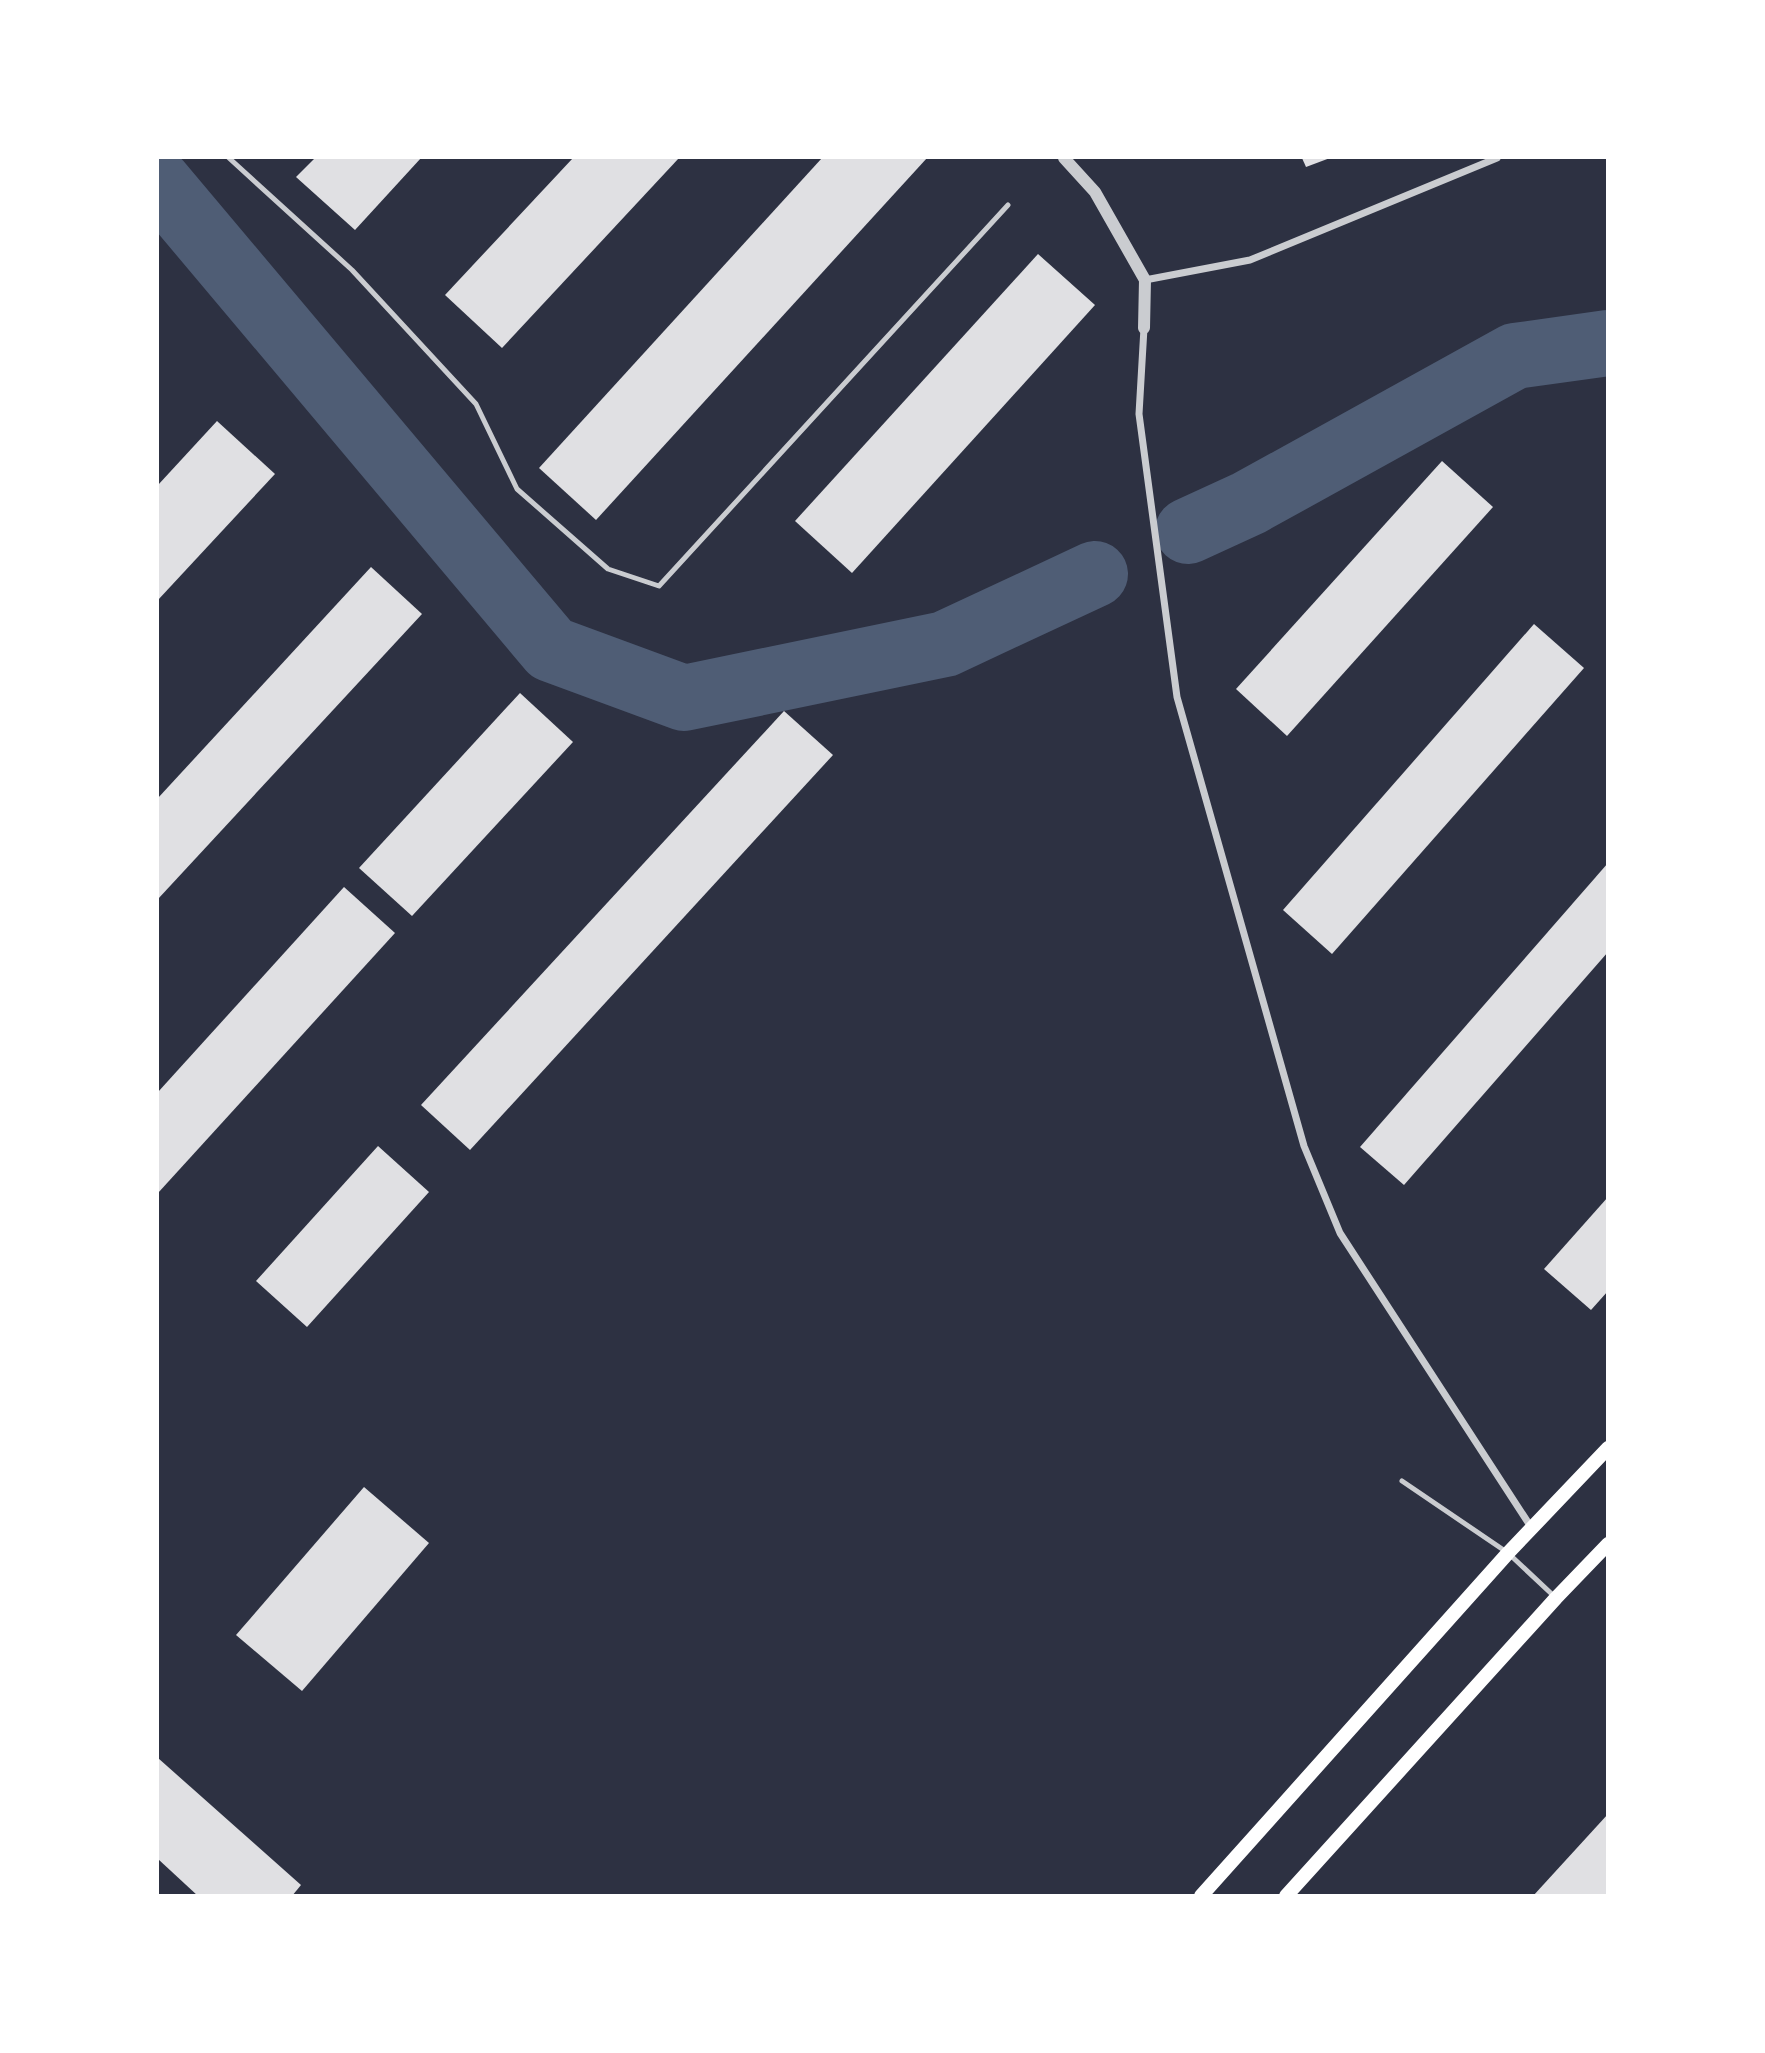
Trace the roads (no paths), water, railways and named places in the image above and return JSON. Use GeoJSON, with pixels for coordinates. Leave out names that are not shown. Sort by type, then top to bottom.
{"type":"FeatureCollection","features":[{"type":"Feature","properties":{"kind":"main road"},"geometry":{"type":"LineString","coordinates":[[1201,1895],[1531,1527],[1608,1448]]}},
{"type":"Feature","properties":{"kind":"main road"},"geometry":{"type":"LineString","coordinates":[[1286,1895],[1608,1544]]}},
{"type":"Feature","properties":{"kind":"street"},"geometry":{"type":"LineString","coordinates":[[1064,158],[1095,192],[1145,280],[1139,414],[1177,697],[1304,1146],[1340,1233],[1531,1527]]}},
{"type":"Feature","properties":{"kind":"street"},"geometry":{"type":"LineString","coordinates":[[1145,280],[1250,260],[1497,158]]}},
{"type":"Feature","properties":{"kind":"lane"},"geometry":{"type":"LineString","coordinates":[[229,158],[352,270],[476,404],[517,489],[608,569],[659,586],[1008,205]]}},
{"type":"Feature","properties":{"kind":"lane"},"geometry":{"type":"LineString","coordinates":[[1402,1481],[1508,1553],[1556,1598]]}},
{"type":"Feature","properties":{"kind":"waterway"},"geometry":{"type":"LineString","coordinates":[[158,182],[551,649],[684,698],[945,644],[1095,574]]}},
{"type":"Feature","properties":{"kind":"waterway"},"geometry":{"type":"LineString","coordinates":[[1188,531],[1249,503],[1515,356],[1608,343]]}}]}
